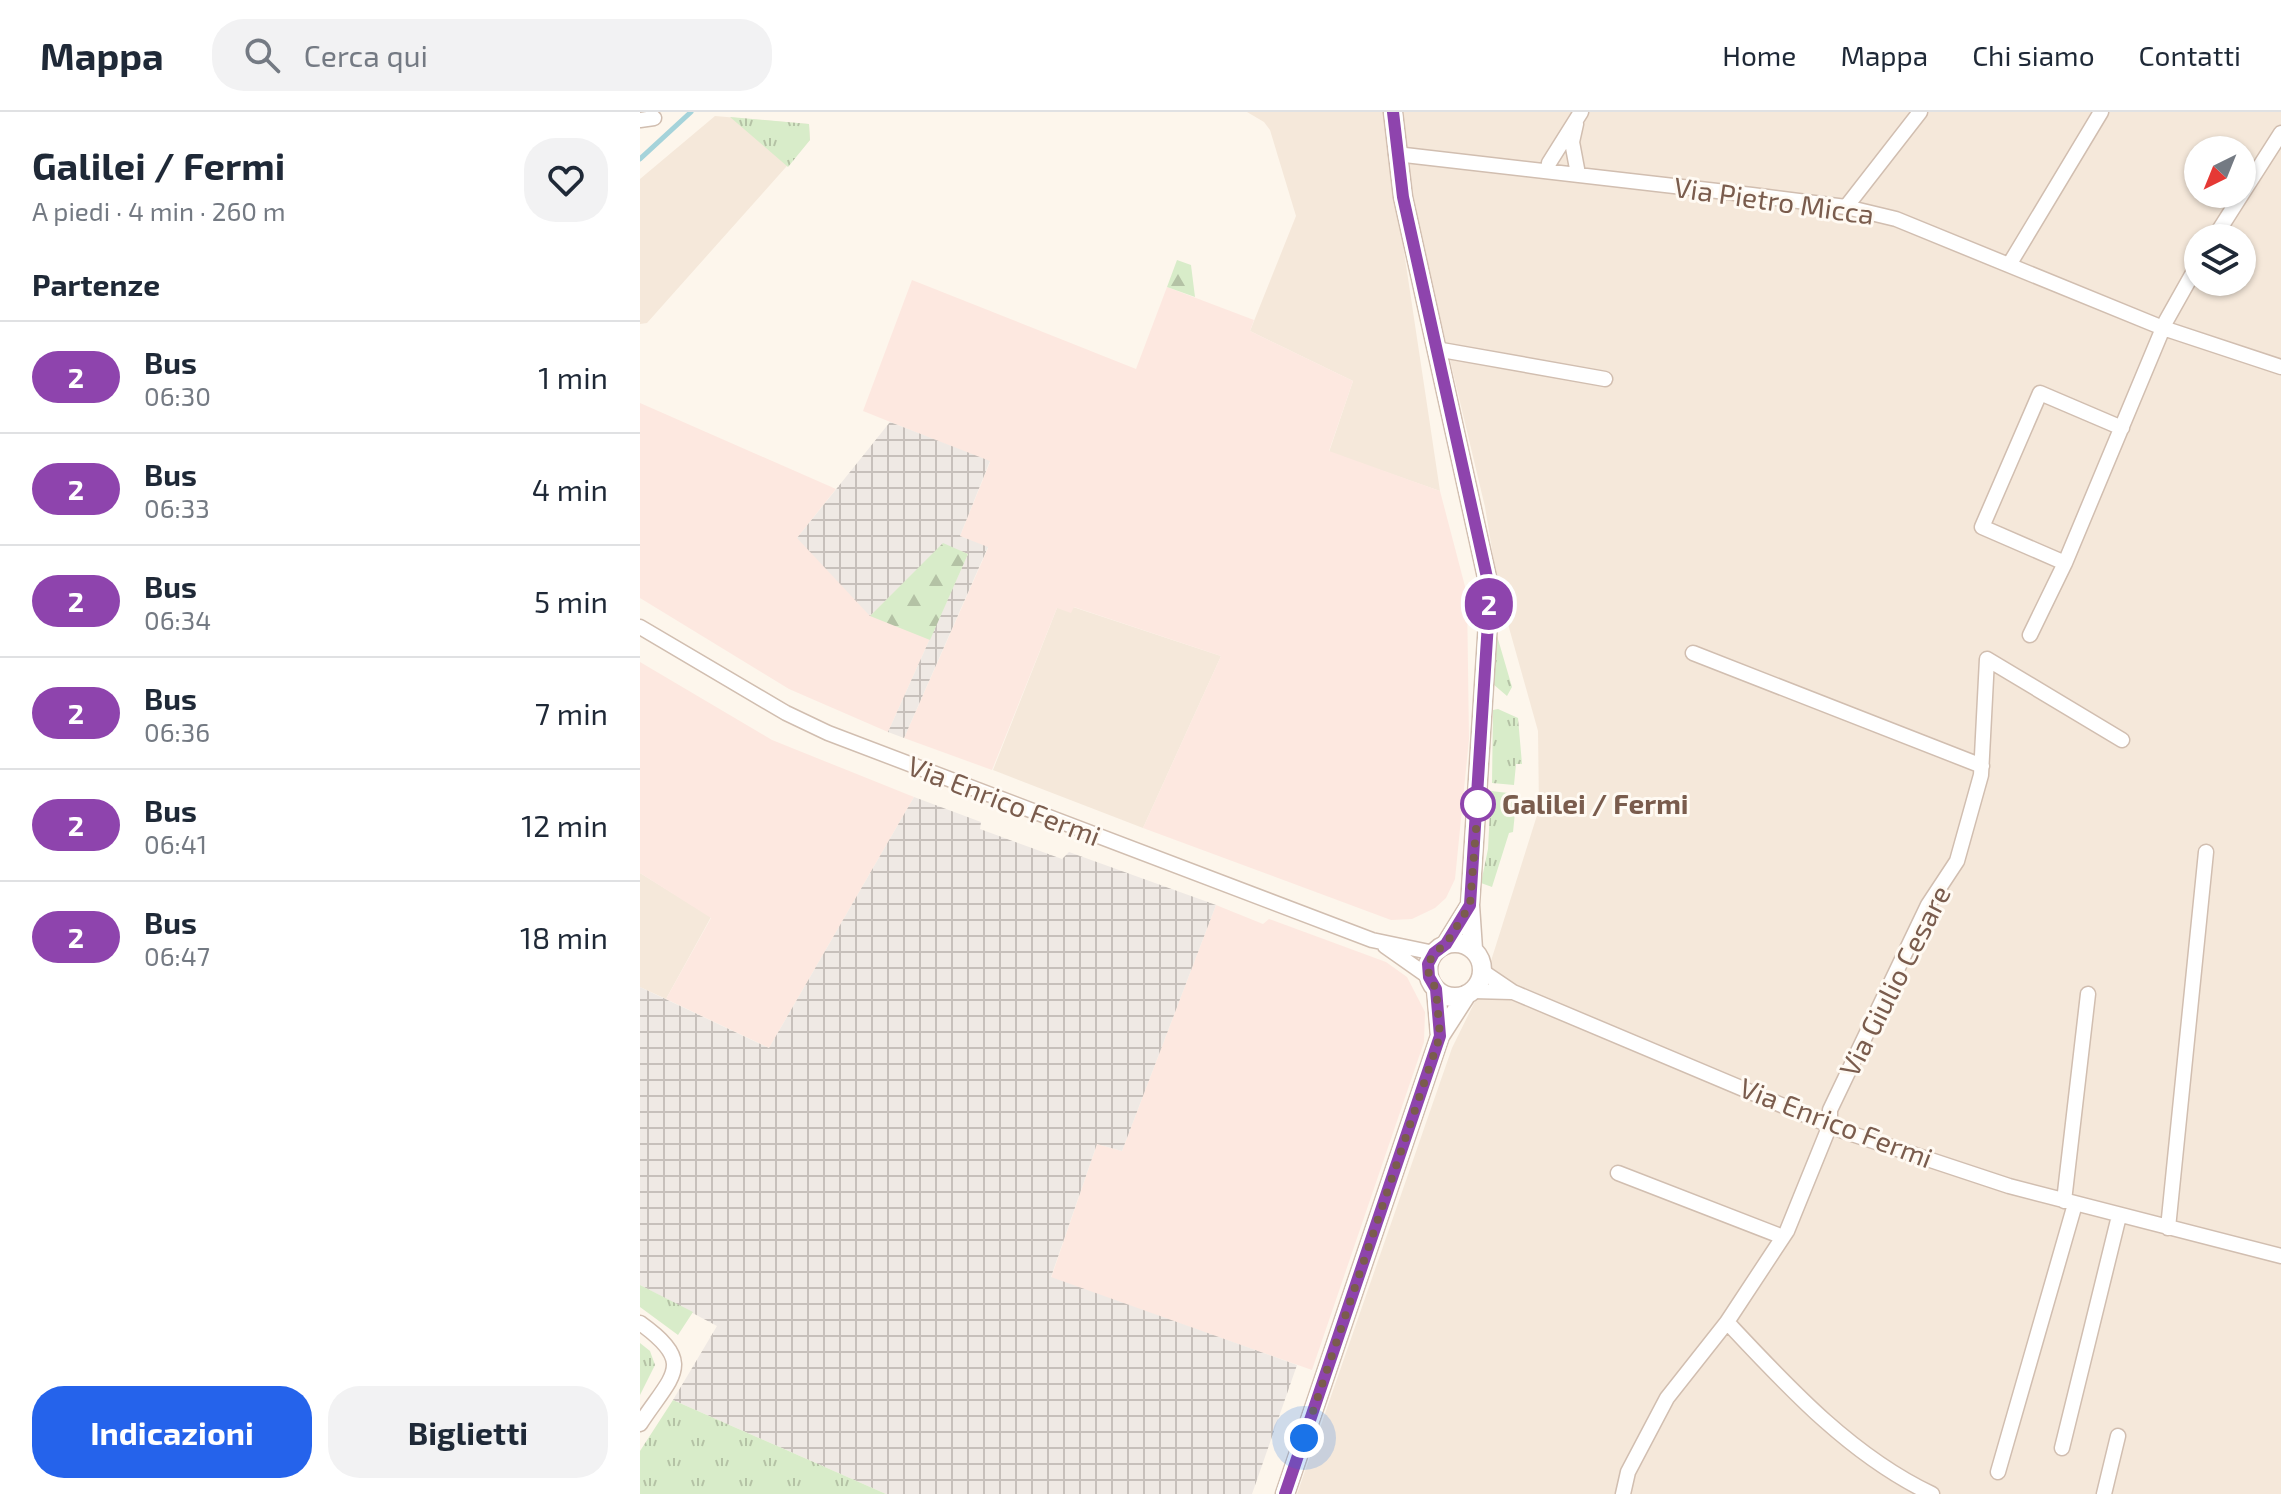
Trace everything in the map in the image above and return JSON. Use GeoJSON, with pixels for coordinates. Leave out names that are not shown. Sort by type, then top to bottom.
{"type":"FeatureCollection","features":[{"type":"Feature","properties":{"kind":"street"},"geometry":{"type":"LineString","coordinates":[[1285,1494],[1440,1036],[1482,971],[1473,949],[1470,905],[1490,591],[1396,154],[1393,112]]}},
{"type":"Feature","properties":{"kind":"street"},"geometry":{"type":"LineString","coordinates":[[1846,207],[1920,112]]}},
{"type":"Feature","properties":{"kind":"street"},"geometry":{"type":"LineString","coordinates":[[2009,265],[2101,112]]}},
{"type":"Feature","properties":{"kind":"street"},"geometry":{"type":"LineString","coordinates":[[1548,171],[1549,163],[1580,113]]}},
{"type":"Feature","properties":{"kind":"street"},"geometry":{"type":"LineString","coordinates":[[1578,174],[1572,142],[1580,113]]}},
{"type":"Feature","properties":{"kind":"street"},"geometry":{"type":"LineString","coordinates":[[2256,172],[2281,133]]}},
{"type":"Feature","properties":{"kind":"street","name":"Via Pietro Micca"},"geometry":{"type":"LineString","coordinates":[[1396,154],[1846,207],[1896,219],[2163,328],[2281,367]]}},
{"type":"Feature","properties":{"kind":"street"},"geometry":{"type":"LineString","coordinates":[[2030,635],[2065,563],[2163,328],[2184,290]]}},
{"type":"Feature","properties":{"kind":"street"},"geometry":{"type":"LineString","coordinates":[[1436,349],[1605,379]]}},
{"type":"Feature","properties":{"kind":"street"},"geometry":{"type":"LineString","coordinates":[[2065,563],[1982,527],[2040,393],[2122,428]]}},
{"type":"Feature","properties":{"kind":"street","name":"Via Enrico Fermi"},"geometry":{"type":"LineString","coordinates":[[640,627],[749,692],[828,733],[1382,944],[1440,949]]}},
{"type":"Feature","properties":{"kind":"street"},"geometry":{"type":"LineString","coordinates":[[1693,653],[1982,766]]}},
{"type":"Feature","properties":{"kind":"street","name":"Via Giulio Cesare"},"geometry":{"type":"LineString","coordinates":[[1623,1494],[1628,1472],[1667,1398],[1727,1322],[1783,1237],[1830,1125],[1830,1110],[1915,932],[1957,861],[1982,766],[1987,659],[2122,740]]}},
{"type":"Feature","properties":{"kind":"street"},"geometry":{"type":"LineString","coordinates":[[2168,1228],[2206,852]]}},
{"type":"Feature","properties":{"kind":"street"},"geometry":{"type":"LineString","coordinates":[[1440,1036],[1428,964],[1470,905]]}},
{"type":"Feature","properties":{"kind":"street"},"geometry":{"type":"LineString","coordinates":[[1440,949],[1460,943],[1473,949]]}},
{"type":"Feature","properties":{"kind":"street","name":"Via Enrico Fermi"},"geometry":{"type":"LineString","coordinates":[[1382,944],[1432,983]]}},
{"type":"Feature","properties":{"kind":"street","name":"Via Enrico Fermi"},"geometry":{"type":"LineString","coordinates":[[1482,971],[1513,992],[1830,1125],[2069,1203],[2280,1254]]}},
{"type":"Feature","properties":{"kind":"street"},"geometry":{"type":"LineString","coordinates":[[1432,983],[1451,997],[1470,992]]}},
{"type":"Feature","properties":{"kind":"street","name":"Via Enrico Fermi"},"geometry":{"type":"LineString","coordinates":[[1470,992],[1513,992]]}},
{"type":"Feature","properties":{"kind":"street"},"geometry":{"type":"LineString","coordinates":[[1998,1472],[2069,1203],[2088,994]]}},
{"type":"Feature","properties":{"kind":"street"},"geometry":{"type":"LineString","coordinates":[[1618,1173],[1783,1237]]}},
{"type":"Feature","properties":{"kind":"street"},"geometry":{"type":"LineString","coordinates":[[2062,1448],[2119,1216]]}},
{"type":"Feature","properties":{"kind":"street"},"geometry":{"type":"LineString","coordinates":[[1727,1322],[1796,1396],[1898,1478],[1932,1494]]}},
{"type":"Feature","properties":{"kind":"street"},"geometry":{"type":"LineString","coordinates":[[640,1323],[665,1341],[675,1365],[640,1424]]}},
{"type":"Feature","properties":{"kind":"street"},"geometry":{"type":"LineString","coordinates":[[2104,1494],[2118,1436]]}},
{"type":"Feature","properties":{"kind":"shaded area"},"geometry":{"type":"Polygon","coordinates":[[[1247,112],[1383,112],[1440,491],[1329,452],[1353,381],[1250,331],[1296,216],[1270,130],[1264,122],[1247,112]]]}},
{"type":"Feature","properties":{"kind":"shaded area"},"geometry":{"type":"Polygon","coordinates":[[[1400,112],[2281,112],[2281,1494],[1297,1494],[1452,1048],[1484,983],[1539,809],[1538,731],[1499,592],[1485,507],[1406,175],[1400,112]]]}},
{"type":"Feature","properties":{"kind":"shaded area"},"geometry":{"type":"Polygon","coordinates":[[[715,116],[809,124],[810,140],[647,323],[640,324],[640,179],[715,116]]]}},
{"type":"Feature","properties":{"kind":"shaded area"},"geometry":{"type":"Polygon","coordinates":[[[912,280],[1136,369],[1167,287],[1254,320],[1250,331],[1353,381],[1329,451],[1440,491],[1467,594],[1469,739],[1455,879],[1446,898],[1435,908],[1412,919],[1391,920],[1143,828],[1221,656],[1074,607],[1071,613],[1057,608],[992,770],[904,738],[988,548],[960,536],[990,462],[863,411],[912,280]]]}},
{"type":"Feature","properties":{"kind":"shaded area"},"geometry":{"type":"Polygon","coordinates":[[[640,403],[836,489],[797,538],[943,543],[968,554],[888,732],[789,689],[640,598],[640,403]]]}},
{"type":"Feature","properties":{"kind":"shaded area"},"geometry":{"type":"Polygon","coordinates":[[[890,422],[990,461],[960,536],[988,547],[904,738],[888,732],[968,554],[943,544],[870,616],[797,538],[890,422]]]}},
{"type":"Feature","properties":{"kind":"shaded area"},"geometry":{"type":"Polygon","coordinates":[[[1073,607],[1221,656],[1143,828],[993,770],[1057,608],[1073,607]]]}},
{"type":"Feature","properties":{"kind":"shaded area"},"geometry":{"type":"Polygon","coordinates":[[[640,662],[772,740],[914,797],[769,1048],[666,999],[711,918],[640,873],[640,662]]]}},
{"type":"Feature","properties":{"kind":"shaded area"},"geometry":{"type":"Polygon","coordinates":[[[914,797],[981,822],[980,829],[1062,859],[1069,852],[1216,905],[1122,1151],[1097,1144],[1051,1277],[1297,1365],[1252,1494],[886,1494],[673,1400],[717,1326],[640,1285],[640,987],[769,1048],[914,797]]]}},
{"type":"Feature","properties":{"kind":"shaded area"},"geometry":{"type":"Polygon","coordinates":[[[640,873],[711,917],[666,999],[640,987],[640,873]]]}},
{"type":"Feature","properties":{"kind":"shaded area"},"geometry":{"type":"Polygon","coordinates":[[[1216,905],[1263,924],[1269,919],[1386,962],[1407,977],[1425,1012],[1424,1042],[1312,1370],[1051,1278],[1097,1144],[1122,1151],[1216,905]]]}},
{"type":"Feature","properties":{"kind":"green space"},"geometry":{"type":"Polygon","coordinates":[[[730,117],[809,124],[810,140],[788,167],[730,117]]]}},
{"type":"Feature","properties":{"kind":"green space"},"geometry":{"type":"Polygon","coordinates":[[[1177,260],[1191,265],[1195,297],[1167,287],[1177,260]]]}},
{"type":"Feature","properties":{"kind":"green space"},"geometry":{"type":"Polygon","coordinates":[[[943,543],[968,554],[930,640],[870,616],[943,543]]]}},
{"type":"Feature","properties":{"kind":"green space"},"geometry":{"type":"Polygon","coordinates":[[[1493,622],[1512,687],[1507,696],[1493,684],[1493,622]]]}},
{"type":"Feature","properties":{"kind":"green space"},"geometry":{"type":"Polygon","coordinates":[[[1498,709],[1518,718],[1522,764],[1516,764],[1514,785],[1492,783],[1493,710],[1498,709]]]}},
{"type":"Feature","properties":{"kind":"green space"},"geometry":{"type":"Polygon","coordinates":[[[1491,791],[1517,794],[1513,832],[1509,833],[1492,887],[1481,883],[1488,849],[1491,791]]]}},
{"type":"Feature","properties":{"kind":"green space"},"geometry":{"type":"Polygon","coordinates":[[[640,1285],[693,1312],[678,1335],[640,1307],[640,1285]]]}},
{"type":"Feature","properties":{"kind":"green space"},"geometry":{"type":"Polygon","coordinates":[[[640,1343],[650,1351],[655,1365],[640,1395],[640,1343]]]}},
{"type":"Feature","properties":{"kind":"green space"},"geometry":{"type":"Polygon","coordinates":[[[673,1400],[886,1494],[640,1494],[640,1451],[673,1400]]]}},
{"type":"Feature","properties":{"kind":"waterway"},"geometry":{"type":"LineString","coordinates":[[640,159],[691,112]]}},
{"type":"Feature","properties":{"kind":"bus line","name":"2"},"geometry":{"type":"LineString","coordinates":[[1285,1494],[1440,1036],[1436,989],[1429,977],[1428,964],[1434,953],[1446,944],[1470,905],[1475,849],[1490,591],[1403,197],[1393,112]]}},
{"type":"Feature","properties":{"kind":"place","name":"Galilei / Fermi"},"geometry":{"type":"Point","coordinates":[1478,804]}},
{"type":"Feature","properties":{"kind":"route"},"geometry":{"type":"LineString","coordinates":[[1304,1438],[1440,1036],[1436,989],[1429,977],[1428,964],[1434,953],[1446,944],[1470,905],[1478,804]]}}]}
